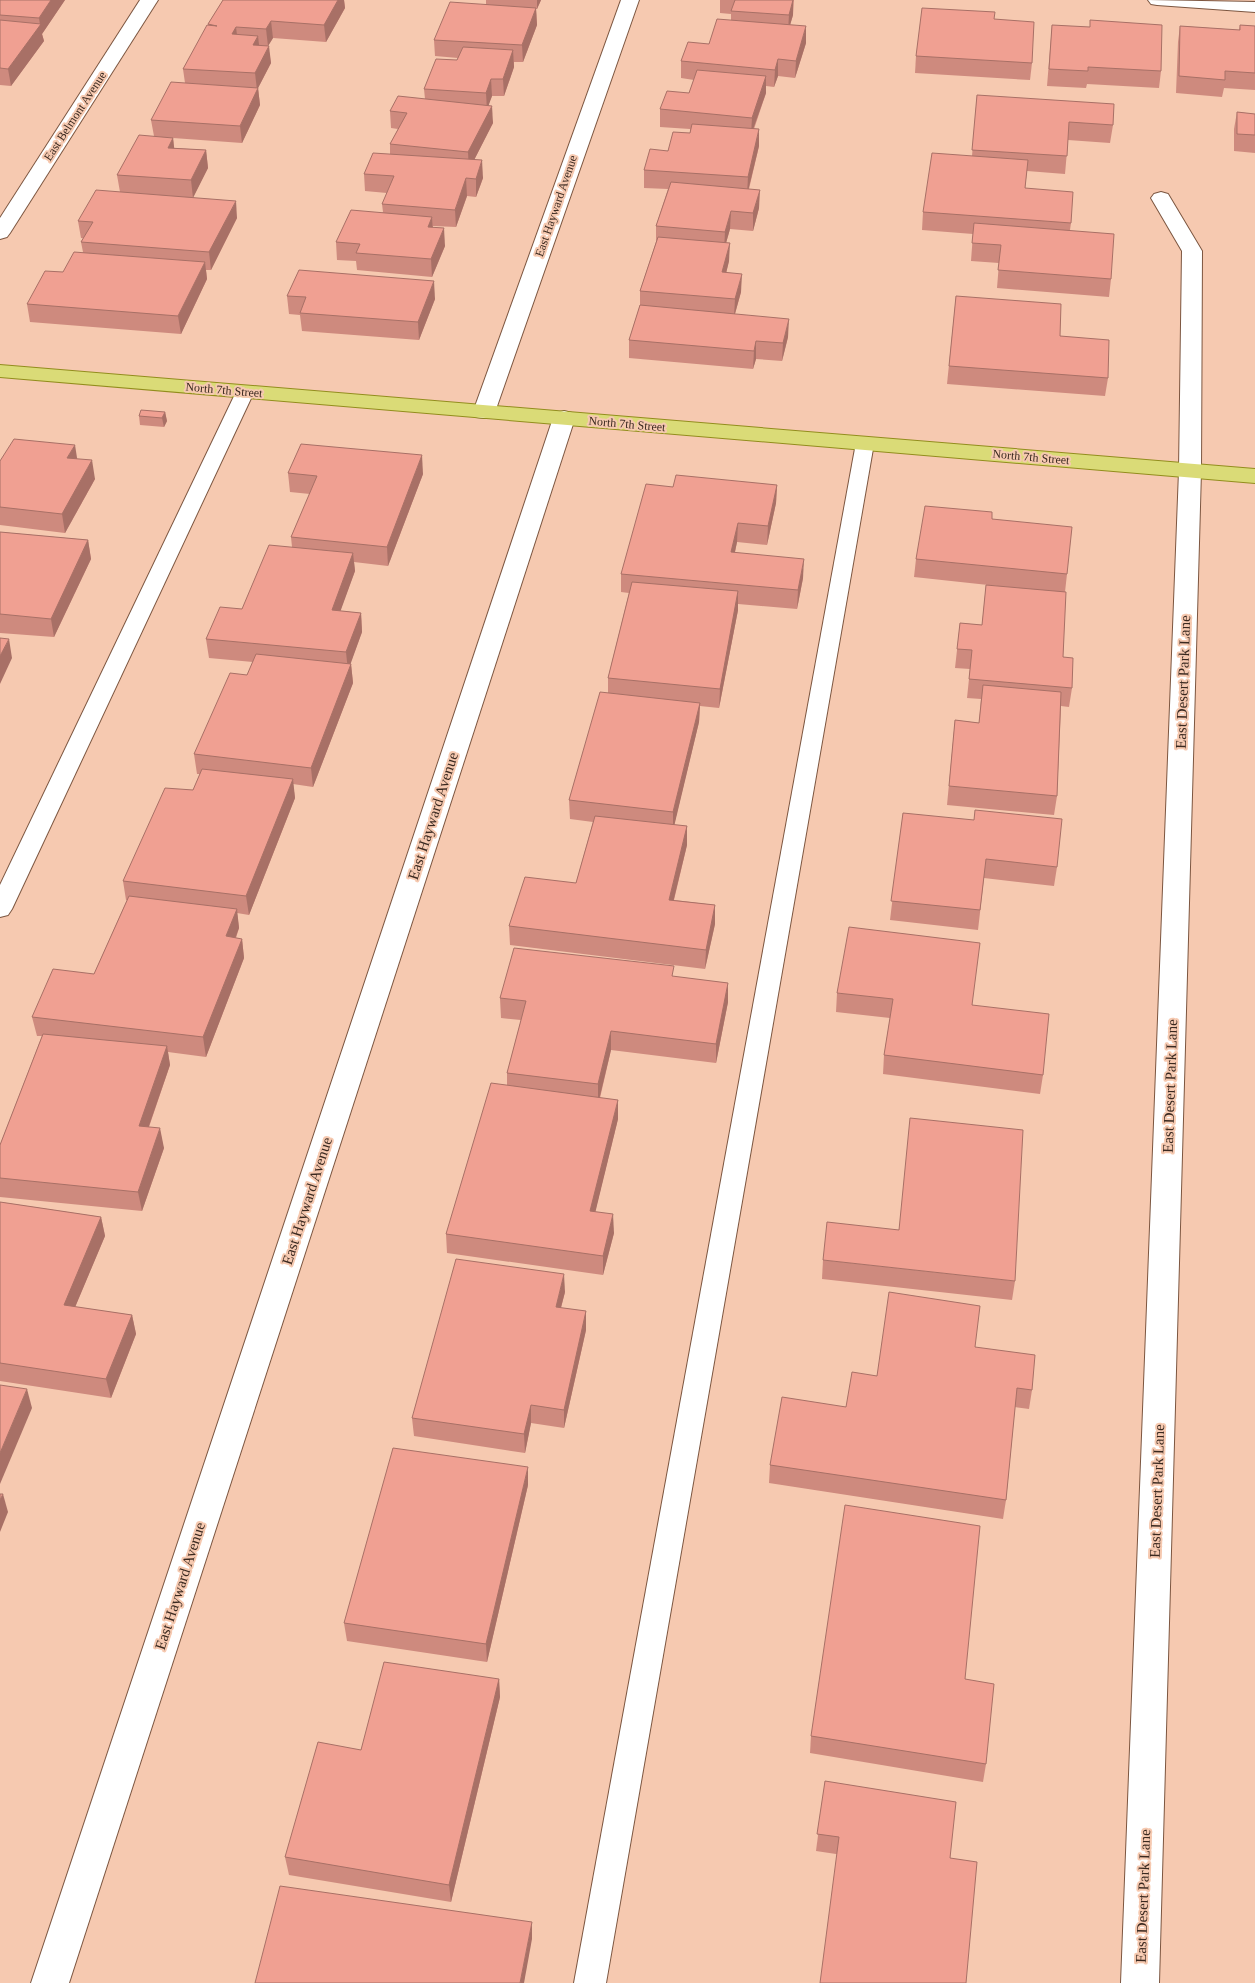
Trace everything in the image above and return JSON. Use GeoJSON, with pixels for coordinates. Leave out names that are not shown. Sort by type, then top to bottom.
{"type":"FeatureCollection","features":[{"type":"Feature","properties":{"kind":"main road","name":"North 7th Street"},"geometry":{"type":"LineString","coordinates":[[0,370],[1255,476]]}},
{"type":"Feature","properties":{"kind":"street","name":"East Belmont Avenue"},"geometry":{"type":"LineString","coordinates":[[0,233],[149,0]]}},
{"type":"Feature","properties":{"kind":"street","name":"East Hayward Avenue"},"geometry":{"type":"LineString","coordinates":[[484,412],[630,0]]}},
{"type":"Feature","properties":{"kind":"street"},"geometry":{"type":"LineString","coordinates":[[1156,0],[1255,7]]}},
{"type":"Feature","properties":{"kind":"street","name":"East Desert Park Lane"},"geometry":{"type":"LineString","coordinates":[[1140,1983],[1190,471],[1192,251],[1161,198]]}},
{"type":"Feature","properties":{"kind":"street","name":"East Hayward Avenue"},"geometry":{"type":"LineString","coordinates":[[50,1983],[564,418]]}},
{"type":"Feature","properties":{"kind":"lane"},"geometry":{"type":"LineString","coordinates":[[0,909],[245,392]]}},
{"type":"Feature","properties":{"kind":"lane"},"geometry":{"type":"LineString","coordinates":[[590,1983],[865,444]]}},
{"type":"Feature","properties":{"kind":"building"},"geometry":{"type":"Polygon","coordinates":[[[0,0],[51,0],[39,18],[0,15],[0,0]]]}},
{"type":"Feature","properties":{"kind":"building"},"geometry":{"type":"Polygon","coordinates":[[[223,0],[338,0],[324,25],[271,21],[266,29],[236,27],[232,34],[258,36],[253,45],[269,46],[255,73],[183,69],[207,25],[217,26],[208,24],[223,0]]]}},
{"type":"Feature","properties":{"kind":"building"},"geometry":{"type":"Polygon","coordinates":[[[735,0],[793,0],[789,15],[731,11],[735,0]]]}},
{"type":"Feature","properties":{"kind":"building"},"geometry":{"type":"Polygon","coordinates":[[[450,2],[536,8],[522,45],[434,40],[450,2]]]}},
{"type":"Feature","properties":{"kind":"building"},"geometry":{"type":"Polygon","coordinates":[[[922,8],[995,12],[994,19],[1034,22],[1032,63],[916,56],[922,8]]]}},
{"type":"Feature","properties":{"kind":"building"},"geometry":{"type":"Polygon","coordinates":[[[717,19],[806,26],[796,61],[778,59],[775,70],[681,61],[688,42],[709,44],[717,19]]]}},
{"type":"Feature","properties":{"kind":"building"},"geometry":{"type":"Polygon","coordinates":[[[0,20],[41,24],[8,69],[0,68],[0,20]]]}},
{"type":"Feature","properties":{"kind":"building"},"geometry":{"type":"Polygon","coordinates":[[[1090,20],[1162,25],[1161,71],[1088,67],[1088,71],[1049,69],[1052,25],[1090,27],[1090,20]]]}},
{"type":"Feature","properties":{"kind":"building"},"geometry":{"type":"Polygon","coordinates":[[[1240,25],[1255,26],[1255,73],[1225,71],[1225,80],[1179,76],[1180,26],[1240,30],[1240,25]]]}},
{"type":"Feature","properties":{"kind":"building"},"geometry":{"type":"Polygon","coordinates":[[[463,47],[513,50],[503,79],[491,79],[486,93],[424,89],[436,59],[457,60],[463,47]]]}},
{"type":"Feature","properties":{"kind":"building"},"geometry":{"type":"Polygon","coordinates":[[[697,70],[766,76],[752,118],[660,109],[667,91],[689,93],[697,70]]]}},
{"type":"Feature","properties":{"kind":"building"},"geometry":{"type":"Polygon","coordinates":[[[171,82],[258,88],[240,126],[151,120],[171,82]]]}},
{"type":"Feature","properties":{"kind":"building"},"geometry":{"type":"Polygon","coordinates":[[[977,95],[1114,104],[1113,125],[1069,122],[1067,156],[972,150],[977,95]]]}},
{"type":"Feature","properties":{"kind":"building"},"geometry":{"type":"Polygon","coordinates":[[[398,96],[492,106],[468,152],[390,144],[407,113],[390,111],[398,96]]]}},
{"type":"Feature","properties":{"kind":"building"},"geometry":{"type":"Polygon","coordinates":[[[1237,112],[1255,114],[1255,135],[1237,134],[1237,112]]]}},
{"type":"Feature","properties":{"kind":"building"},"geometry":{"type":"Polygon","coordinates":[[[692,124],[759,129],[748,177],[644,170],[650,149],[668,151],[673,132],[690,133],[692,124]]]}},
{"type":"Feature","properties":{"kind":"building"},"geometry":{"type":"Polygon","coordinates":[[[139,135],[173,138],[168,148],[206,150],[191,180],[117,175],[139,135]]]}},
{"type":"Feature","properties":{"kind":"building"},"geometry":{"type":"Polygon","coordinates":[[[373,153],[482,160],[476,179],[466,178],[455,210],[382,204],[394,176],[364,174],[373,153]]]}},
{"type":"Feature","properties":{"kind":"building"},"geometry":{"type":"Polygon","coordinates":[[[932,153],[1028,160],[1025,188],[1073,192],[1071,223],[923,212],[932,153]]]}},
{"type":"Feature","properties":{"kind":"building"},"geometry":{"type":"Polygon","coordinates":[[[671,182],[760,190],[753,213],[731,211],[725,232],[656,226],[671,182]]]}},
{"type":"Feature","properties":{"kind":"building"},"geometry":{"type":"Polygon","coordinates":[[[96,190],[236,201],[209,252],[81,242],[93,222],[78,221],[96,190]]]}},
{"type":"Feature","properties":{"kind":"building"},"geometry":{"type":"Polygon","coordinates":[[[351,210],[432,217],[428,227],[444,228],[431,259],[356,253],[360,244],[336,242],[351,210]]]}},
{"type":"Feature","properties":{"kind":"building"},"geometry":{"type":"Polygon","coordinates":[[[974,223],[1114,234],[1111,279],[998,270],[1001,245],[972,243],[974,223]]]}},
{"type":"Feature","properties":{"kind":"building"},"geometry":{"type":"Polygon","coordinates":[[[658,237],[730,243],[722,272],[742,274],[735,299],[640,291],[658,237]]]}},
{"type":"Feature","properties":{"kind":"building"},"geometry":{"type":"Polygon","coordinates":[[[74,252],[205,262],[178,316],[27,304],[45,271],[63,272],[74,252]]]}},
{"type":"Feature","properties":{"kind":"building"},"geometry":{"type":"Polygon","coordinates":[[[299,270],[434,281],[418,322],[300,313],[306,297],[287,296],[299,270]]]}},
{"type":"Feature","properties":{"kind":"building"},"geometry":{"type":"Polygon","coordinates":[[[956,296],[1061,304],[1060,336],[1109,340],[1108,378],[949,366],[956,296]]]}},
{"type":"Feature","properties":{"kind":"building"},"geometry":{"type":"Polygon","coordinates":[[[640,305],[789,319],[783,343],[756,341],[754,351],[629,340],[640,305]]]}},
{"type":"Feature","properties":{"kind":"building"},"geometry":{"type":"Polygon","coordinates":[[[141,410],[165,412],[162,418],[139,416],[141,410]]]}},
{"type":"Feature","properties":{"kind":"building"},"geometry":{"type":"Polygon","coordinates":[[[14,439],[75,445],[67,458],[92,460],[62,514],[0,507],[0,461],[14,439]]]}},
{"type":"Feature","properties":{"kind":"building"},"geometry":{"type":"Polygon","coordinates":[[[301,444],[422,455],[387,547],[291,537],[317,476],[288,473],[301,444]]]}},
{"type":"Feature","properties":{"kind":"building"},"geometry":{"type":"Polygon","coordinates":[[[676,475],[777,485],[768,526],[738,523],[731,552],[804,559],[798,590],[621,574],[646,484],[673,487],[676,475]]]}},
{"type":"Feature","properties":{"kind":"building"},"geometry":{"type":"Polygon","coordinates":[[[925,506],[992,512],[992,519],[1072,527],[1067,574],[916,559],[925,506]]]}},
{"type":"Feature","properties":{"kind":"building"},"geometry":{"type":"Polygon","coordinates":[[[0,532],[88,540],[51,619],[0,614],[0,532]]]}},
{"type":"Feature","properties":{"kind":"building"},"geometry":{"type":"Polygon","coordinates":[[[269,545],[353,553],[332,610],[361,613],[346,652],[206,639],[220,607],[242,609],[269,545]]]}},
{"type":"Feature","properties":{"kind":"building"},"geometry":{"type":"Polygon","coordinates":[[[632,582],[738,591],[720,689],[608,678],[632,582]]]}},
{"type":"Feature","properties":{"kind":"building"},"geometry":{"type":"Polygon","coordinates":[[[986,585],[1066,592],[1063,657],[1073,658],[1072,688],[969,679],[972,650],[957,649],[960,623],[982,625],[986,585]]]}},
{"type":"Feature","properties":{"kind":"building"},"geometry":{"type":"Polygon","coordinates":[[[0,638],[9,639],[0,656],[0,638]]]}},
{"type":"Feature","properties":{"kind":"building"},"geometry":{"type":"Polygon","coordinates":[[[256,654],[351,664],[311,768],[194,754],[230,673],[247,675],[256,654]]]}},
{"type":"Feature","properties":{"kind":"building"},"geometry":{"type":"Polygon","coordinates":[[[983,685],[1061,692],[1057,796],[949,786],[955,720],[979,723],[983,685]]]}},
{"type":"Feature","properties":{"kind":"building"},"geometry":{"type":"Polygon","coordinates":[[[600,692],[700,703],[673,812],[569,800],[600,692]]]}},
{"type":"Feature","properties":{"kind":"building"},"geometry":{"type":"Polygon","coordinates":[[[202,769],[293,779],[246,896],[123,881],[165,788],[193,790],[202,769]]]}},
{"type":"Feature","properties":{"kind":"building"},"geometry":{"type":"Polygon","coordinates":[[[975,810],[1062,819],[1057,867],[986,859],[980,910],[891,901],[903,813],[974,820],[975,810]]]}},
{"type":"Feature","properties":{"kind":"building"},"geometry":{"type":"Polygon","coordinates":[[[595,816],[687,826],[669,900],[715,905],[706,950],[509,926],[525,877],[576,883],[595,816]]]}},
{"type":"Feature","properties":{"kind":"building"},"geometry":{"type":"Polygon","coordinates":[[[129,896],[237,909],[226,936],[242,939],[203,1037],[32,1017],[53,969],[94,974],[129,896]]]}},
{"type":"Feature","properties":{"kind":"building"},"geometry":{"type":"Polygon","coordinates":[[[849,927],[980,943],[972,1005],[1049,1014],[1043,1075],[884,1055],[893,999],[837,993],[849,927]]]}},
{"type":"Feature","properties":{"kind":"building"},"geometry":{"type":"Polygon","coordinates":[[[514,948],[674,966],[672,976],[728,983],[716,1044],[611,1031],[598,1084],[507,1073],[526,1001],[500,998],[514,948]]]}},
{"type":"Feature","properties":{"kind":"building"},"geometry":{"type":"Polygon","coordinates":[[[43,1034],[167,1046],[139,1126],[160,1128],[138,1192],[0,1178],[0,1145],[43,1034]]]}},
{"type":"Feature","properties":{"kind":"building"},"geometry":{"type":"Polygon","coordinates":[[[491,1083],[618,1100],[590,1211],[613,1214],[603,1256],[446,1234],[491,1083]]]}},
{"type":"Feature","properties":{"kind":"building"},"geometry":{"type":"Polygon","coordinates":[[[910,1118],[1023,1130],[1015,1281],[823,1260],[827,1222],[899,1230],[910,1118]]]}},
{"type":"Feature","properties":{"kind":"building"},"geometry":{"type":"Polygon","coordinates":[[[0,1202],[101,1217],[64,1305],[132,1315],[106,1379],[0,1363],[0,1202]]]}},
{"type":"Feature","properties":{"kind":"building"},"geometry":{"type":"Polygon","coordinates":[[[456,1259],[564,1274],[556,1307],[586,1311],[564,1410],[531,1405],[524,1434],[412,1418],[456,1259]]]}},
{"type":"Feature","properties":{"kind":"building"},"geometry":{"type":"Polygon","coordinates":[[[889,1292],[980,1306],[975,1347],[1035,1355],[1032,1390],[1017,1388],[1006,1500],[770,1465],[782,1397],[846,1407],[852,1372],[877,1376],[889,1292]]]}},
{"type":"Feature","properties":{"kind":"building"},"geometry":{"type":"Polygon","coordinates":[[[0,1385],[27,1389],[0,1453],[0,1385]]]}},
{"type":"Feature","properties":{"kind":"building"},"geometry":{"type":"Polygon","coordinates":[[[393,1448],[528,1467],[486,1644],[344,1623],[393,1448]]]}},
{"type":"Feature","properties":{"kind":"building"},"geometry":{"type":"Polygon","coordinates":[[[845,1505],[980,1526],[965,1679],[994,1684],[986,1764],[811,1736],[845,1505]]]}},
{"type":"Feature","properties":{"kind":"building"},"geometry":{"type":"Polygon","coordinates":[[[384,1662],[499,1679],[449,1885],[285,1857],[318,1742],[361,1750],[384,1662]]]}},
{"type":"Feature","properties":{"kind":"building"},"geometry":{"type":"Polygon","coordinates":[[[825,1781],[956,1802],[950,1858],[977,1862],[966,1983],[820,1983],[839,1837],[817,1834],[825,1781]]]}},
{"type":"Feature","properties":{"kind":"building"},"geometry":{"type":"Polygon","coordinates":[[[280,1886],[532,1922],[520,1983],[255,1983],[280,1886]]]}}]}
